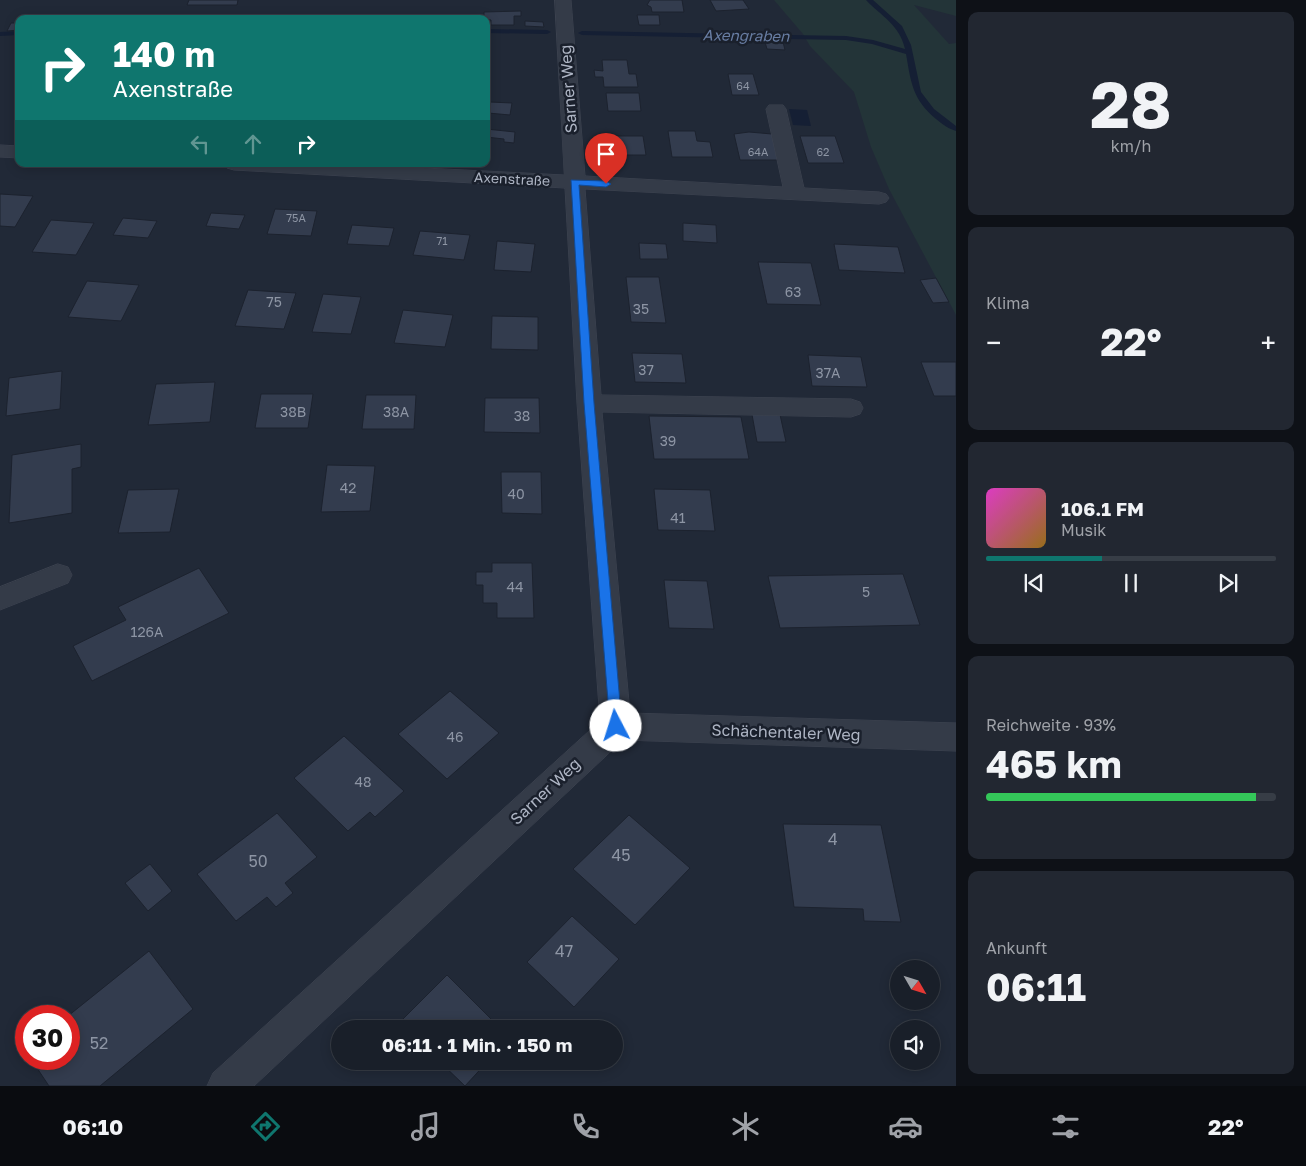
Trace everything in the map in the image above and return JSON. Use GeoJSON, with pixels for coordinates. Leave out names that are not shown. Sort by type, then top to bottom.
{"type":"FeatureCollection","features":[{"type":"Feature","properties":{"kind":"street","name":"Sarner Weg"},"geometry":{"type":"LineString","coordinates":[[226,1086],[616,726],[589,403],[562,0]]}},
{"type":"Feature","properties":{"kind":"street"},"geometry":{"type":"LineString","coordinates":[[776,109],[795,194]]}},
{"type":"Feature","properties":{"kind":"street"},"geometry":{"type":"LineString","coordinates":[[0,151],[15,152]]}},
{"type":"Feature","properties":{"kind":"street","name":"Axenstraße"},"geometry":{"type":"LineString","coordinates":[[291,167],[879,198]]}},
{"type":"Feature","properties":{"kind":"street"},"geometry":{"type":"LineString","coordinates":[[589,403],[851,408]]}},
{"type":"Feature","properties":{"kind":"street"},"geometry":{"type":"LineString","coordinates":[[0,599],[58,575]]}},
{"type":"Feature","properties":{"kind":"street","name":"Schächentaler Weg"},"geometry":{"type":"LineString","coordinates":[[616,726],[956,737]]}},
{"type":"Feature","properties":{"kind":"shaded area"},"geometry":{"type":"Polygon","coordinates":[[[774,0],[956,0],[956,16],[914,5],[949,44],[956,43],[956,315],[889,189],[871,147],[854,92],[810,46],[803,34],[774,0]]]}},
{"type":"Feature","properties":{"kind":"water"},"geometry":{"type":"Polygon","coordinates":[[[789,109],[807,110],[811,126],[793,125],[789,109]]]}},
{"type":"Feature","properties":{"kind":"building"},"geometry":{"type":"Polygon","coordinates":[[[189,0],[238,0],[237,5],[187,5],[189,0]]]}},
{"type":"Feature","properties":{"kind":"building"},"geometry":{"type":"Polygon","coordinates":[[[650,0],[682,0],[684,12],[652,12],[651,7],[647,5],[650,0]]]}},
{"type":"Feature","properties":{"kind":"building"},"geometry":{"type":"Polygon","coordinates":[[[710,0],[743,0],[749,9],[716,11],[710,0]]]}},
{"type":"Feature","properties":{"kind":"building"},"geometry":{"type":"Polygon","coordinates":[[[521,11],[521,16],[514,16],[514,25],[491,25],[490,15],[484,15],[484,12],[521,11]]]}},
{"type":"Feature","properties":{"kind":"building"},"geometry":{"type":"Polygon","coordinates":[[[637,15],[659,15],[660,25],[639,25],[637,15]]]}},
{"type":"Feature","properties":{"kind":"building"},"geometry":{"type":"Polygon","coordinates":[[[525,21],[543,22],[544,27],[525,26],[525,21]]]}},
{"type":"Feature","properties":{"kind":"building"},"geometry":{"type":"Polygon","coordinates":[[[11,23],[15,23],[15,30],[7,31],[11,23]]]}},
{"type":"Feature","properties":{"kind":"building"},"geometry":{"type":"Polygon","coordinates":[[[765,42],[783,42],[785,50],[767,49],[765,42]]]}},
{"type":"Feature","properties":{"kind":"building"},"geometry":{"type":"Polygon","coordinates":[[[602,60],[627,60],[629,74],[636,74],[638,87],[604,87],[603,77],[595,77],[594,70],[603,71],[602,60]]]}},
{"type":"Feature","properties":{"kind":"building"},"geometry":{"type":"Polygon","coordinates":[[[728,74],[753,74],[759,95],[732,95],[728,74]]]}},
{"type":"Feature","properties":{"kind":"building"},"geometry":{"type":"Polygon","coordinates":[[[606,93],[639,93],[641,111],[608,111],[606,93]]]}},
{"type":"Feature","properties":{"kind":"building"},"geometry":{"type":"Polygon","coordinates":[[[490,102],[512,103],[510,115],[490,113],[490,102]]]}},
{"type":"Feature","properties":{"kind":"building"},"geometry":{"type":"Polygon","coordinates":[[[490,129],[515,132],[514,143],[504,142],[504,139],[490,137],[490,129]]]}},
{"type":"Feature","properties":{"kind":"building"},"geometry":{"type":"Polygon","coordinates":[[[668,131],[695,131],[697,141],[710,142],[713,157],[672,157],[668,131]]]}},
{"type":"Feature","properties":{"kind":"building"},"geometry":{"type":"Polygon","coordinates":[[[749,132],[772,134],[779,160],[740,160],[734,134],[749,132]]]}},
{"type":"Feature","properties":{"kind":"building"},"geometry":{"type":"Polygon","coordinates":[[[607,136],[643,136],[646,155],[610,155],[607,136]]]}},
{"type":"Feature","properties":{"kind":"building"},"geometry":{"type":"Polygon","coordinates":[[[800,136],[835,136],[844,163],[808,163],[800,136]]]}},
{"type":"Feature","properties":{"kind":"building"},"geometry":{"type":"Polygon","coordinates":[[[0,194],[33,196],[15,227],[0,226],[0,194]]]}},
{"type":"Feature","properties":{"kind":"building"},"geometry":{"type":"Polygon","coordinates":[[[275,209],[317,211],[311,236],[267,234],[275,209]]]}},
{"type":"Feature","properties":{"kind":"building"},"geometry":{"type":"Polygon","coordinates":[[[211,213],[245,215],[239,229],[206,226],[211,213]]]}},
{"type":"Feature","properties":{"kind":"building"},"geometry":{"type":"Polygon","coordinates":[[[123,218],[157,221],[148,238],[113,235],[123,218]]]}},
{"type":"Feature","properties":{"kind":"building"},"geometry":{"type":"Polygon","coordinates":[[[51,220],[94,223],[76,255],[32,252],[51,220]]]}},
{"type":"Feature","properties":{"kind":"building"},"geometry":{"type":"Polygon","coordinates":[[[683,223],[716,225],[717,243],[683,241],[683,223]]]}},
{"type":"Feature","properties":{"kind":"building"},"geometry":{"type":"Polygon","coordinates":[[[352,225],[394,228],[389,246],[347,244],[352,225]]]}},
{"type":"Feature","properties":{"kind":"building"},"geometry":{"type":"Polygon","coordinates":[[[420,231],[470,235],[464,260],[413,255],[420,231]]]}},
{"type":"Feature","properties":{"kind":"building"},"geometry":{"type":"Polygon","coordinates":[[[497,241],[535,244],[531,272],[494,270],[497,241]]]}},
{"type":"Feature","properties":{"kind":"building"},"geometry":{"type":"Polygon","coordinates":[[[639,243],[666,244],[668,259],[640,259],[639,243]]]}},
{"type":"Feature","properties":{"kind":"building"},"geometry":{"type":"Polygon","coordinates":[[[834,244],[898,247],[905,273],[839,270],[834,244]]]}},
{"type":"Feature","properties":{"kind":"building"},"geometry":{"type":"Polygon","coordinates":[[[758,262],[811,263],[821,305],[767,304],[758,262]]]}},
{"type":"Feature","properties":{"kind":"building"},"geometry":{"type":"Polygon","coordinates":[[[626,277],[659,277],[666,323],[631,322],[626,277]]]}},
{"type":"Feature","properties":{"kind":"building"},"geometry":{"type":"Polygon","coordinates":[[[936,278],[949,302],[933,303],[920,280],[936,278]]]}},
{"type":"Feature","properties":{"kind":"building"},"geometry":{"type":"Polygon","coordinates":[[[87,281],[139,285],[121,321],[68,317],[87,281]]]}},
{"type":"Feature","properties":{"kind":"building"},"geometry":{"type":"Polygon","coordinates":[[[248,290],[296,293],[284,329],[235,326],[248,290]]]}},
{"type":"Feature","properties":{"kind":"building"},"geometry":{"type":"Polygon","coordinates":[[[323,294],[361,297],[351,334],[312,332],[323,294]]]}},
{"type":"Feature","properties":{"kind":"building"},"geometry":{"type":"Polygon","coordinates":[[[403,310],[453,315],[445,347],[394,343],[403,310]]]}},
{"type":"Feature","properties":{"kind":"building"},"geometry":{"type":"Polygon","coordinates":[[[492,316],[538,317],[538,350],[491,349],[492,316]]]}},
{"type":"Feature","properties":{"kind":"building"},"geometry":{"type":"Polygon","coordinates":[[[632,353],[682,354],[686,383],[635,382],[632,353]]]}},
{"type":"Feature","properties":{"kind":"building"},"geometry":{"type":"Polygon","coordinates":[[[808,355],[861,357],[867,387],[812,386],[808,355]]]}},
{"type":"Feature","properties":{"kind":"building"},"geometry":{"type":"Polygon","coordinates":[[[921,362],[956,362],[956,396],[934,396],[921,362]]]}},
{"type":"Feature","properties":{"kind":"building"},"geometry":{"type":"Polygon","coordinates":[[[62,371],[60,409],[6,416],[9,378],[62,371]]]}},
{"type":"Feature","properties":{"kind":"building"},"geometry":{"type":"Polygon","coordinates":[[[215,382],[210,422],[148,425],[156,384],[215,382]]]}},
{"type":"Feature","properties":{"kind":"building"},"geometry":{"type":"Polygon","coordinates":[[[261,394],[313,394],[308,428],[255,428],[261,394]]]}},
{"type":"Feature","properties":{"kind":"building"},"geometry":{"type":"Polygon","coordinates":[[[366,395],[416,395],[414,429],[362,429],[366,395]]]}},
{"type":"Feature","properties":{"kind":"building"},"geometry":{"type":"Polygon","coordinates":[[[485,398],[539,398],[540,433],[484,432],[485,398]]]}},
{"type":"Feature","properties":{"kind":"building"},"geometry":{"type":"Polygon","coordinates":[[[751,409],[779,410],[786,442],[757,442],[751,409]]]}},
{"type":"Feature","properties":{"kind":"building"},"geometry":{"type":"Polygon","coordinates":[[[649,416],[741,417],[749,459],[654,459],[649,416]]]}},
{"type":"Feature","properties":{"kind":"building"},"geometry":{"type":"Polygon","coordinates":[[[81,444],[81,467],[72,469],[72,513],[9,523],[12,455],[81,444]]]}},
{"type":"Feature","properties":{"kind":"building"},"geometry":{"type":"Polygon","coordinates":[[[327,465],[375,466],[370,511],[321,512],[327,465]]]}},
{"type":"Feature","properties":{"kind":"building"},"geometry":{"type":"Polygon","coordinates":[[[501,472],[541,472],[542,514],[502,513],[501,472]]]}},
{"type":"Feature","properties":{"kind":"building"},"geometry":{"type":"Polygon","coordinates":[[[179,489],[170,532],[118,533],[128,490],[179,489]]]}},
{"type":"Feature","properties":{"kind":"building"},"geometry":{"type":"Polygon","coordinates":[[[654,489],[710,490],[715,531],[658,530],[654,489]]]}},
{"type":"Feature","properties":{"kind":"building"},"geometry":{"type":"Polygon","coordinates":[[[492,563],[532,563],[534,618],[497,618],[497,603],[483,603],[483,585],[476,585],[476,572],[492,572],[492,563]]]}},
{"type":"Feature","properties":{"kind":"building"},"geometry":{"type":"Polygon","coordinates":[[[199,568],[229,613],[92,681],[73,646],[126,620],[118,607],[199,568]]]}},
{"type":"Feature","properties":{"kind":"building"},"geometry":{"type":"Polygon","coordinates":[[[903,574],[920,625],[780,628],[768,576],[903,574]]]}},
{"type":"Feature","properties":{"kind":"building"},"geometry":{"type":"Polygon","coordinates":[[[664,580],[707,581],[714,629],[669,628],[664,580]]]}},
{"type":"Feature","properties":{"kind":"building"},"geometry":{"type":"Polygon","coordinates":[[[450,691],[499,733],[447,779],[398,734],[450,691]]]}},
{"type":"Feature","properties":{"kind":"building"},"geometry":{"type":"Polygon","coordinates":[[[344,736],[404,791],[375,817],[370,812],[348,831],[294,778],[344,736]]]}},
{"type":"Feature","properties":{"kind":"building"},"geometry":{"type":"Polygon","coordinates":[[[277,813],[317,857],[285,883],[293,893],[276,907],[267,897],[236,921],[197,874],[277,813]]]}},
{"type":"Feature","properties":{"kind":"building"},"geometry":{"type":"Polygon","coordinates":[[[629,815],[690,868],[635,925],[573,869],[629,815]]]}},
{"type":"Feature","properties":{"kind":"building"},"geometry":{"type":"Polygon","coordinates":[[[783,824],[881,825],[901,922],[864,921],[863,909],[794,907],[783,824]]]}},
{"type":"Feature","properties":{"kind":"building"},"geometry":{"type":"Polygon","coordinates":[[[150,864],[172,891],[148,911],[125,883],[150,864]]]}},
{"type":"Feature","properties":{"kind":"building"},"geometry":{"type":"Polygon","coordinates":[[[572,916],[619,959],[574,1007],[527,962],[572,916]]]}},
{"type":"Feature","properties":{"kind":"building"},"geometry":{"type":"Polygon","coordinates":[[[149,951],[193,1009],[100,1086],[49,1086],[38,1070],[80,1070],[80,1006],[149,951]]]}},
{"type":"Feature","properties":{"kind":"building"},"geometry":{"type":"Polygon","coordinates":[[[447,975],[492,1020],[402,1020],[447,975]]]}},
{"type":"Feature","properties":{"kind":"building"},"geometry":{"type":"Polygon","coordinates":[[[448,1070],[480,1070],[465,1086],[448,1070]]]}},
{"type":"Feature","properties":{"kind":"waterway"},"geometry":{"type":"LineString","coordinates":[[869,0],[890,17],[903,33],[908,45],[915,85],[921,98],[937,116],[956,129]]}},
{"type":"Feature","properties":{"kind":"waterway","name":"Axengraben"},"geometry":{"type":"LineString","coordinates":[[490,31],[547,32]]}},
{"type":"Feature","properties":{"kind":"waterway","name":"Axengraben"},"geometry":{"type":"LineString","coordinates":[[0,34],[15,33]]}},
{"type":"Feature","properties":{"kind":"waterway","name":"Axengraben"},"geometry":{"type":"LineString","coordinates":[[582,33],[846,38],[873,42],[908,52]]}},
{"type":"Feature","properties":{"kind":"route"},"geometry":{"type":"LineString","coordinates":[[606,184],[574,182],[589,403],[616,726]]}}]}
